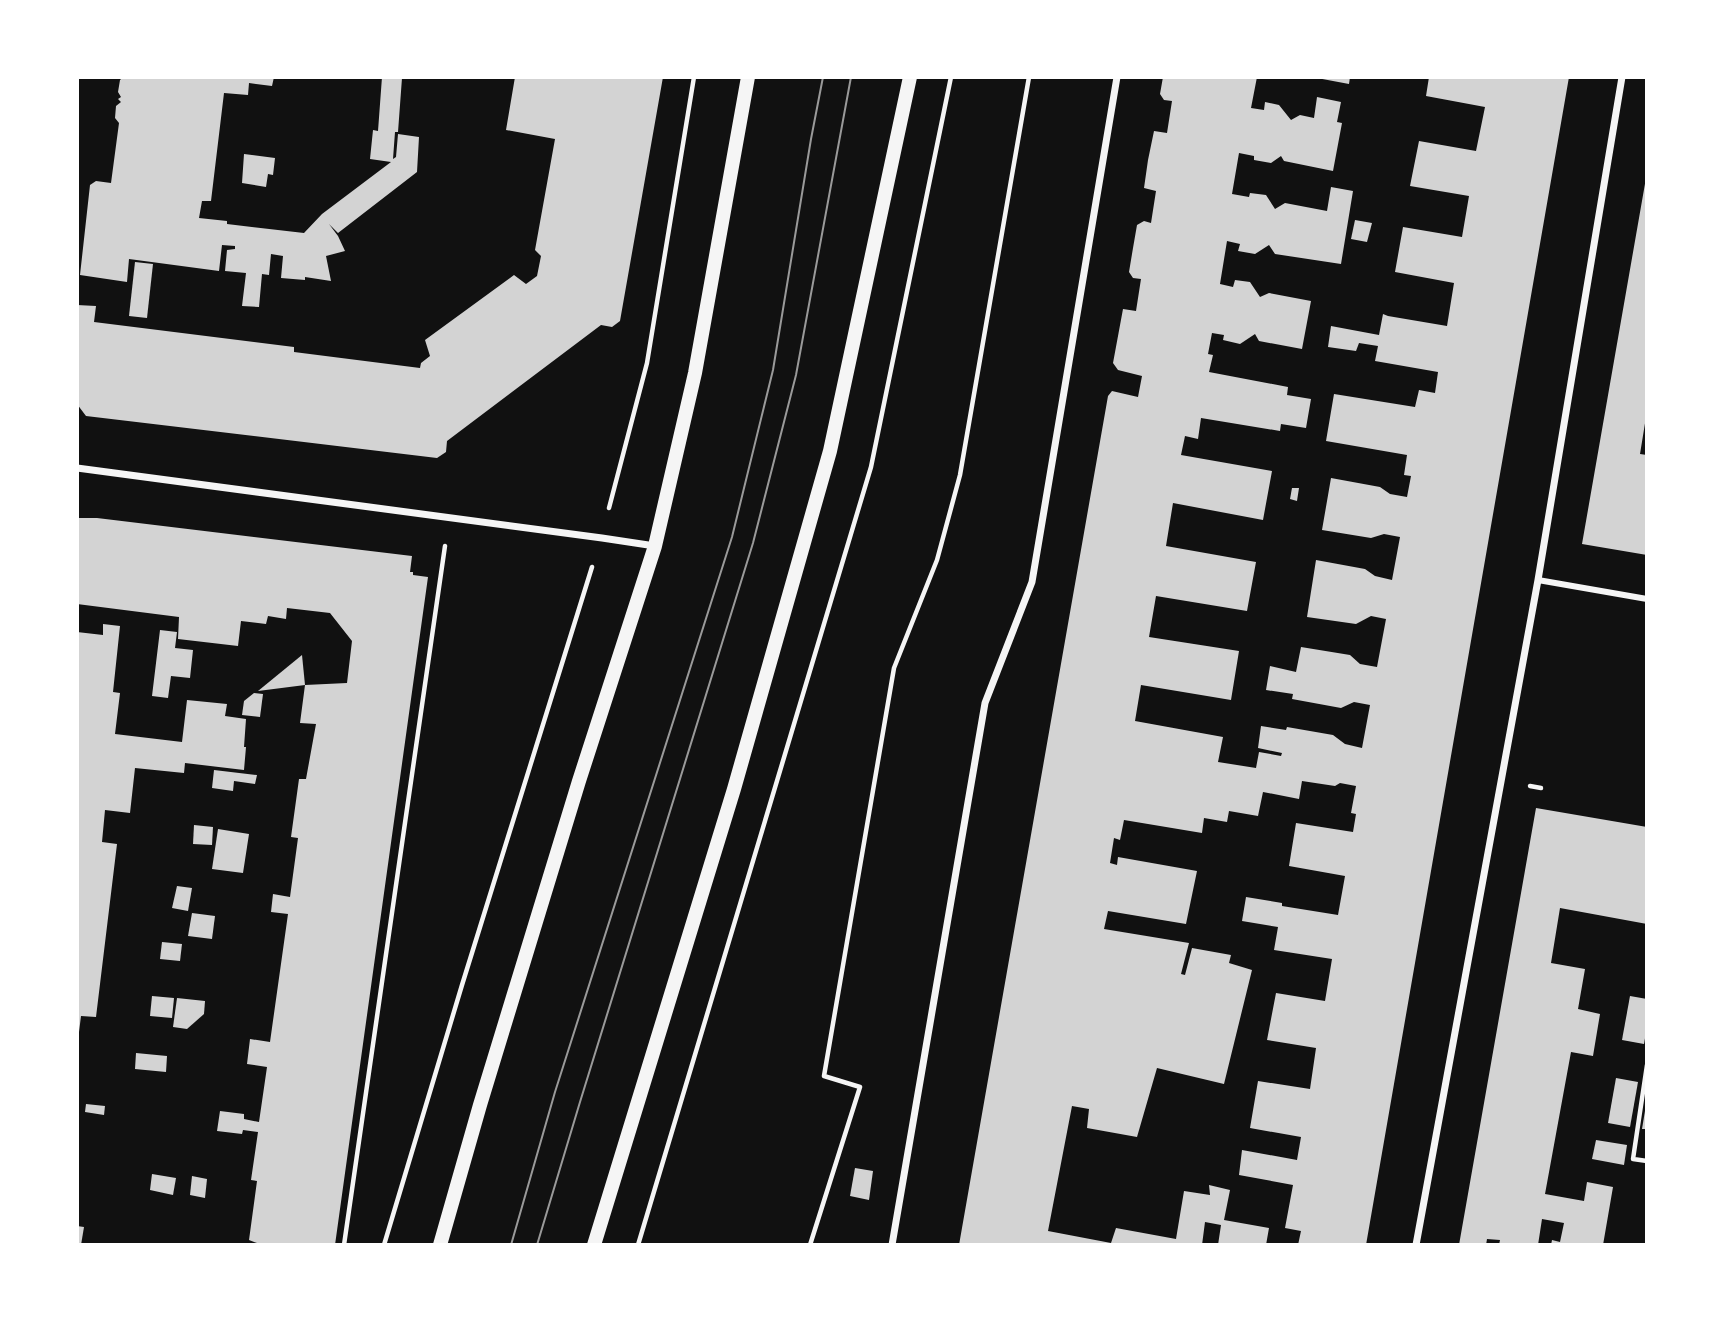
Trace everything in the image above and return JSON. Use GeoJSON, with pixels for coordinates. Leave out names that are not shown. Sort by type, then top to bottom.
{"type":"FeatureCollection","features":[{"type":"Feature","properties":{"kind":"main road"},"geometry":{"type":"LineString","coordinates":[[440,1245],[567,820],[655,547],[695,373],[748,77]]}},
{"type":"Feature","properties":{"kind":"main road"},"geometry":{"type":"LineString","coordinates":[[594,1245],[734,789],[830,451],[910,77]]}},
{"type":"Feature","properties":{"kind":"street"},"geometry":{"type":"LineString","coordinates":[[892,1245],[985,703],[1032,582],[1117,77]]}},
{"type":"Feature","properties":{"kind":"street"},"geometry":{"type":"LineString","coordinates":[[1416,1245],[1538,580],[1622,77]]}},
{"type":"Feature","properties":{"kind":"street"},"geometry":{"type":"LineString","coordinates":[[77,468],[655,547]]}},
{"type":"Feature","properties":{"kind":"street"},"geometry":{"type":"LineString","coordinates":[[1538,580],[1647,599]]}},
{"type":"Feature","properties":{"kind":"path"},"geometry":{"type":"LineString","coordinates":[[384,1245],[458,997],[602,538],[647,363],[694,77]]}},
{"type":"Feature","properties":{"kind":"path"},"geometry":{"type":"LineString","coordinates":[[810,1245],[860,1087],[824,1076],[894,668],[937,560],[960,475],[1029,77]]}},
{"type":"Feature","properties":{"kind":"path"},"geometry":{"type":"LineString","coordinates":[[344,1245],[450,518]]}},
{"type":"Feature","properties":{"kind":"path"},"geometry":{"type":"LineString","coordinates":[[1647,1066],[1633,1159],[1647,1161]]}},
{"type":"Feature","properties":{"kind":"building"},"geometry":{"type":"Polygon","coordinates":[[[123,77],[274,77],[272,86],[249,83],[248,95],[224,93],[211,201],[202,201],[199,218],[304,233],[322,214],[391,162],[370,159],[373,130],[378,131],[382,77],[402,78],[393,159],[396,157],[398,134],[419,137],[417,172],[338,233],[329,224],[345,251],[326,256],[331,281],[305,277],[305,280],[281,278],[283,256],[271,254],[269,275],[262,274],[259,307],[242,306],[246,273],[225,271],[227,250],[235,249],[235,246],[222,245],[219,271],[129,259],[127,282],[80,275],[90,185],[96,181],[111,183],[119,123],[115,118],[116,106],[121,102],[118,92],[123,77]]]}},
{"type":"Feature","properties":{"kind":"building"},"geometry":{"type":"Polygon","coordinates":[[[515,77],[663,77],[620,321],[612,327],[601,325],[447,441],[446,452],[437,458],[86,416],[77,404],[77,305],[96,306],[94,322],[294,347],[294,352],[420,368],[421,363],[430,356],[425,340],[514,275],[526,284],[537,276],[541,256],[535,250],[555,139],[506,130],[515,77]]]}},
{"type":"Feature","properties":{"kind":"building"},"geometry":{"type":"Polygon","coordinates":[[[1163,77],[1257,77],[1251,108],[1264,110],[1265,102],[1279,105],[1291,120],[1300,115],[1314,118],[1317,97],[1341,102],[1337,122],[1342,123],[1333,171],[1284,161],[1281,156],[1271,163],[1254,160],[1254,156],[1239,153],[1232,194],[1249,197],[1250,193],[1266,195],[1275,209],[1285,203],[1327,211],[1331,187],[1353,191],[1341,264],[1275,254],[1269,245],[1255,254],[1238,251],[1240,244],[1227,241],[1220,284],[1233,287],[1235,280],[1250,282],[1260,297],[1269,293],[1311,301],[1302,349],[1259,341],[1255,334],[1240,344],[1223,340],[1224,335],[1212,333],[1208,354],[1213,355],[1209,372],[1288,387],[1287,395],[1311,399],[1306,428],[1281,424],[1280,431],[1201,418],[1198,439],[1185,436],[1181,455],[1272,471],[1263,520],[1173,503],[1166,546],[1256,562],[1247,611],[1156,596],[1149,637],[1239,651],[1231,700],[1141,685],[1135,721],[1223,737],[1218,762],[1256,768],[1259,752],[1281,756],[1282,753],[1258,748],[1261,726],[1286,730],[1287,727],[1333,735],[1345,744],[1362,748],[1370,705],[1354,702],[1341,708],[1292,699],[1293,694],[1266,690],[1270,666],[1296,672],[1301,647],[1350,655],[1360,664],[1377,667],[1386,619],[1371,616],[1356,624],[1307,617],[1316,560],[1365,569],[1375,576],[1392,580],[1400,537],[1384,534],[1371,538],[1322,530],[1331,478],[1380,487],[1390,494],[1407,497],[1411,476],[1404,475],[1407,455],[1326,441],[1334,394],[1415,407],[1419,390],[1435,393],[1438,372],[1375,361],[1378,346],[1359,343],[1356,351],[1328,347],[1331,326],[1379,335],[1383,314],[1447,326],[1454,283],[1395,272],[1403,227],[1462,237],[1469,196],[1410,186],[1419,141],[1476,151],[1485,107],[1426,96],[1429,77],[1569,77],[1366,1245],[1298,1245],[1301,1231],[1285,1228],[1293,1185],[1239,1175],[1242,1150],[1297,1160],[1301,1137],[1250,1128],[1258,1081],[1310,1089],[1316,1048],[1267,1040],[1276,993],[1325,1001],[1332,959],[1274,950],[1278,927],[1242,921],[1246,897],[1338,915],[1345,876],[1289,866],[1296,823],[1353,832],[1356,814],[1351,813],[1356,786],[1302,781],[1299,799],[1263,792],[1258,816],[1229,811],[1227,822],[1204,818],[1202,833],[1124,820],[1120,840],[1114,838],[1110,863],[1117,865],[1118,857],[1197,871],[1186,924],[1108,911],[1104,929],[1189,943],[1181,974],[1185,975],[1192,948],[1231,955],[1229,963],[1252,970],[1224,1084],[1157,1068],[1137,1137],[1087,1128],[1089,1109],[1072,1106],[1048,1231],[1111,1243],[1116,1228],[1176,1239],[1184,1191],[1210,1195],[1209,1185],[1230,1190],[1224,1220],[1269,1228],[1266,1245],[1218,1245],[1221,1225],[1205,1222],[1202,1245],[959,1245],[1108,396],[1112,391],[1138,397],[1142,376],[1118,370],[1113,363],[1123,309],[1136,311],[1141,279],[1133,278],[1129,272],[1137,225],[1144,221],[1151,223],[1156,191],[1144,188],[1148,160],[1154,131],[1167,133],[1172,101],[1164,100],[1160,94],[1163,77]]]}},
{"type":"Feature","properties":{"kind":"building"},"geometry":{"type":"Polygon","coordinates":[[[1317,77],[1350,77],[1349,84],[1317,77]]]}},
{"type":"Feature","properties":{"kind":"building"},"geometry":{"type":"Polygon","coordinates":[[[244,154],[275,158],[273,175],[268,174],[266,187],[242,183],[244,154]]]}},
{"type":"Feature","properties":{"kind":"building"},"geometry":{"type":"Polygon","coordinates":[[[1646,178],[1647,411],[1640,454],[1647,455],[1647,555],[1582,544],[1646,178]]]}},
{"type":"Feature","properties":{"kind":"building"},"geometry":{"type":"Polygon","coordinates":[[[1355,220],[1372,223],[1367,242],[1351,239],[1355,220]]]}},
{"type":"Feature","properties":{"kind":"building"},"geometry":{"type":"Polygon","coordinates":[[[135,262],[153,264],[147,318],[129,316],[135,262]]]}},
{"type":"Feature","properties":{"kind":"building"},"geometry":{"type":"Polygon","coordinates":[[[1292,488],[1299,488],[1297,501],[1290,499],[1292,488]]]}},
{"type":"Feature","properties":{"kind":"building"},"geometry":{"type":"Polygon","coordinates":[[[77,518],[97,518],[412,556],[410,572],[428,577],[335,1245],[257,1245],[249,1240],[257,1181],[251,1180],[258,1132],[243,1130],[242,1134],[217,1131],[220,1111],[244,1114],[244,1119],[259,1122],[267,1067],[247,1064],[250,1039],[270,1042],[288,914],[271,912],[273,894],[290,897],[298,838],[291,837],[299,779],[306,779],[316,724],[300,723],[305,685],[347,683],[352,641],[330,613],[287,608],[286,619],[268,616],[266,624],[241,621],[238,646],[178,639],[179,617],[77,604],[77,518]]]}},
{"type":"Feature","properties":{"kind":"building"},"geometry":{"type":"Polygon","coordinates":[[[103,624],[120,626],[113,692],[120,693],[115,734],[182,742],[187,700],[227,704],[225,716],[246,719],[246,747],[244,770],[185,763],[184,773],[135,768],[130,813],[105,810],[102,842],[117,844],[96,1017],[81,1016],[77,1032],[77,632],[103,635],[103,624]]]}},
{"type":"Feature","properties":{"kind":"building"},"geometry":{"type":"Polygon","coordinates":[[[160,630],[177,632],[175,648],[193,650],[190,678],[171,676],[168,698],[152,696],[160,630]]]}},
{"type":"Feature","properties":{"kind":"building"},"geometry":{"type":"Polygon","coordinates":[[[302,655],[305,685],[258,691],[302,655]]]}},
{"type":"Feature","properties":{"kind":"building"},"geometry":{"type":"Polygon","coordinates":[[[254,693],[263,694],[260,717],[242,715],[244,701],[254,693]]]}},
{"type":"Feature","properties":{"kind":"building"},"geometry":{"type":"Polygon","coordinates":[[[214,770],[257,775],[255,784],[234,781],[233,791],[212,788],[214,770]]]}},
{"type":"Feature","properties":{"kind":"building"},"geometry":{"type":"Polygon","coordinates":[[[1536,808],[1647,827],[1647,924],[1560,908],[1551,963],[1585,969],[1578,1009],[1600,1014],[1593,1056],[1571,1052],[1545,1194],[1584,1201],[1587,1182],[1613,1187],[1603,1245],[1551,1245],[1552,1240],[1560,1242],[1564,1223],[1542,1219],[1538,1245],[1499,1245],[1500,1240],[1487,1239],[1486,1245],[1459,1245],[1536,808]]]}},
{"type":"Feature","properties":{"kind":"building"},"geometry":{"type":"Polygon","coordinates":[[[194,825],[213,827],[212,845],[193,844],[194,825]]]}},
{"type":"Feature","properties":{"kind":"building"},"geometry":{"type":"Polygon","coordinates":[[[218,829],[249,834],[243,873],[212,869],[218,829]]]}},
{"type":"Feature","properties":{"kind":"building"},"geometry":{"type":"Polygon","coordinates":[[[177,886],[192,888],[188,911],[172,908],[177,886]]]}},
{"type":"Feature","properties":{"kind":"building"},"geometry":{"type":"Polygon","coordinates":[[[192,913],[215,916],[212,939],[188,936],[192,913]]]}},
{"type":"Feature","properties":{"kind":"building"},"geometry":{"type":"Polygon","coordinates":[[[162,942],[182,944],[180,961],[160,959],[162,942]]]}},
{"type":"Feature","properties":{"kind":"building"},"geometry":{"type":"Polygon","coordinates":[[[152,996],[174,998],[172,1018],[150,1016],[152,996]]]}},
{"type":"Feature","properties":{"kind":"building"},"geometry":{"type":"Polygon","coordinates":[[[1630,996],[1647,999],[1644,1044],[1622,1040],[1630,996]]]}},
{"type":"Feature","properties":{"kind":"building"},"geometry":{"type":"Polygon","coordinates":[[[177,998],[205,1001],[204,1014],[187,1029],[173,1027],[177,998]]]}},
{"type":"Feature","properties":{"kind":"building"},"geometry":{"type":"Polygon","coordinates":[[[136,1053],[167,1056],[166,1072],[135,1069],[136,1053]]]}},
{"type":"Feature","properties":{"kind":"building"},"geometry":{"type":"Polygon","coordinates":[[[1616,1078],[1638,1082],[1630,1127],[1608,1123],[1616,1078]]]}},
{"type":"Feature","properties":{"kind":"building"},"geometry":{"type":"Polygon","coordinates":[[[86,1104],[105,1106],[104,1115],[85,1112],[86,1104]]]}},
{"type":"Feature","properties":{"kind":"building"},"geometry":{"type":"Polygon","coordinates":[[[1646,1105],[1647,1129],[1642,1129],[1646,1105]]]}},
{"type":"Feature","properties":{"kind":"building"},"geometry":{"type":"Polygon","coordinates":[[[1596,1140],[1627,1145],[1624,1165],[1592,1159],[1596,1140]]]}},
{"type":"Feature","properties":{"kind":"building"},"geometry":{"type":"Polygon","coordinates":[[[855,1168],[873,1171],[869,1200],[850,1196],[855,1168]]]}},
{"type":"Feature","properties":{"kind":"building"},"geometry":{"type":"Polygon","coordinates":[[[152,1174],[176,1178],[173,1195],[150,1190],[152,1174]]]}},
{"type":"Feature","properties":{"kind":"building"},"geometry":{"type":"Polygon","coordinates":[[[192,1176],[207,1179],[205,1198],[190,1195],[192,1176]]]}},
{"type":"Feature","properties":{"kind":"building"},"geometry":{"type":"Polygon","coordinates":[[[77,1226],[84,1227],[81,1245],[77,1245],[77,1226]]]}},
{"type":"Feature","properties":{"kind":"tram line"},"geometry":{"type":"LineString","coordinates":[[511,1245],[555,1092],[732,537],[773,370],[823,77]]}},
{"type":"Feature","properties":{"kind":"tram line"},"geometry":{"type":"LineString","coordinates":[[537,1245],[753,543],[796,375],[851,77]]}}]}
